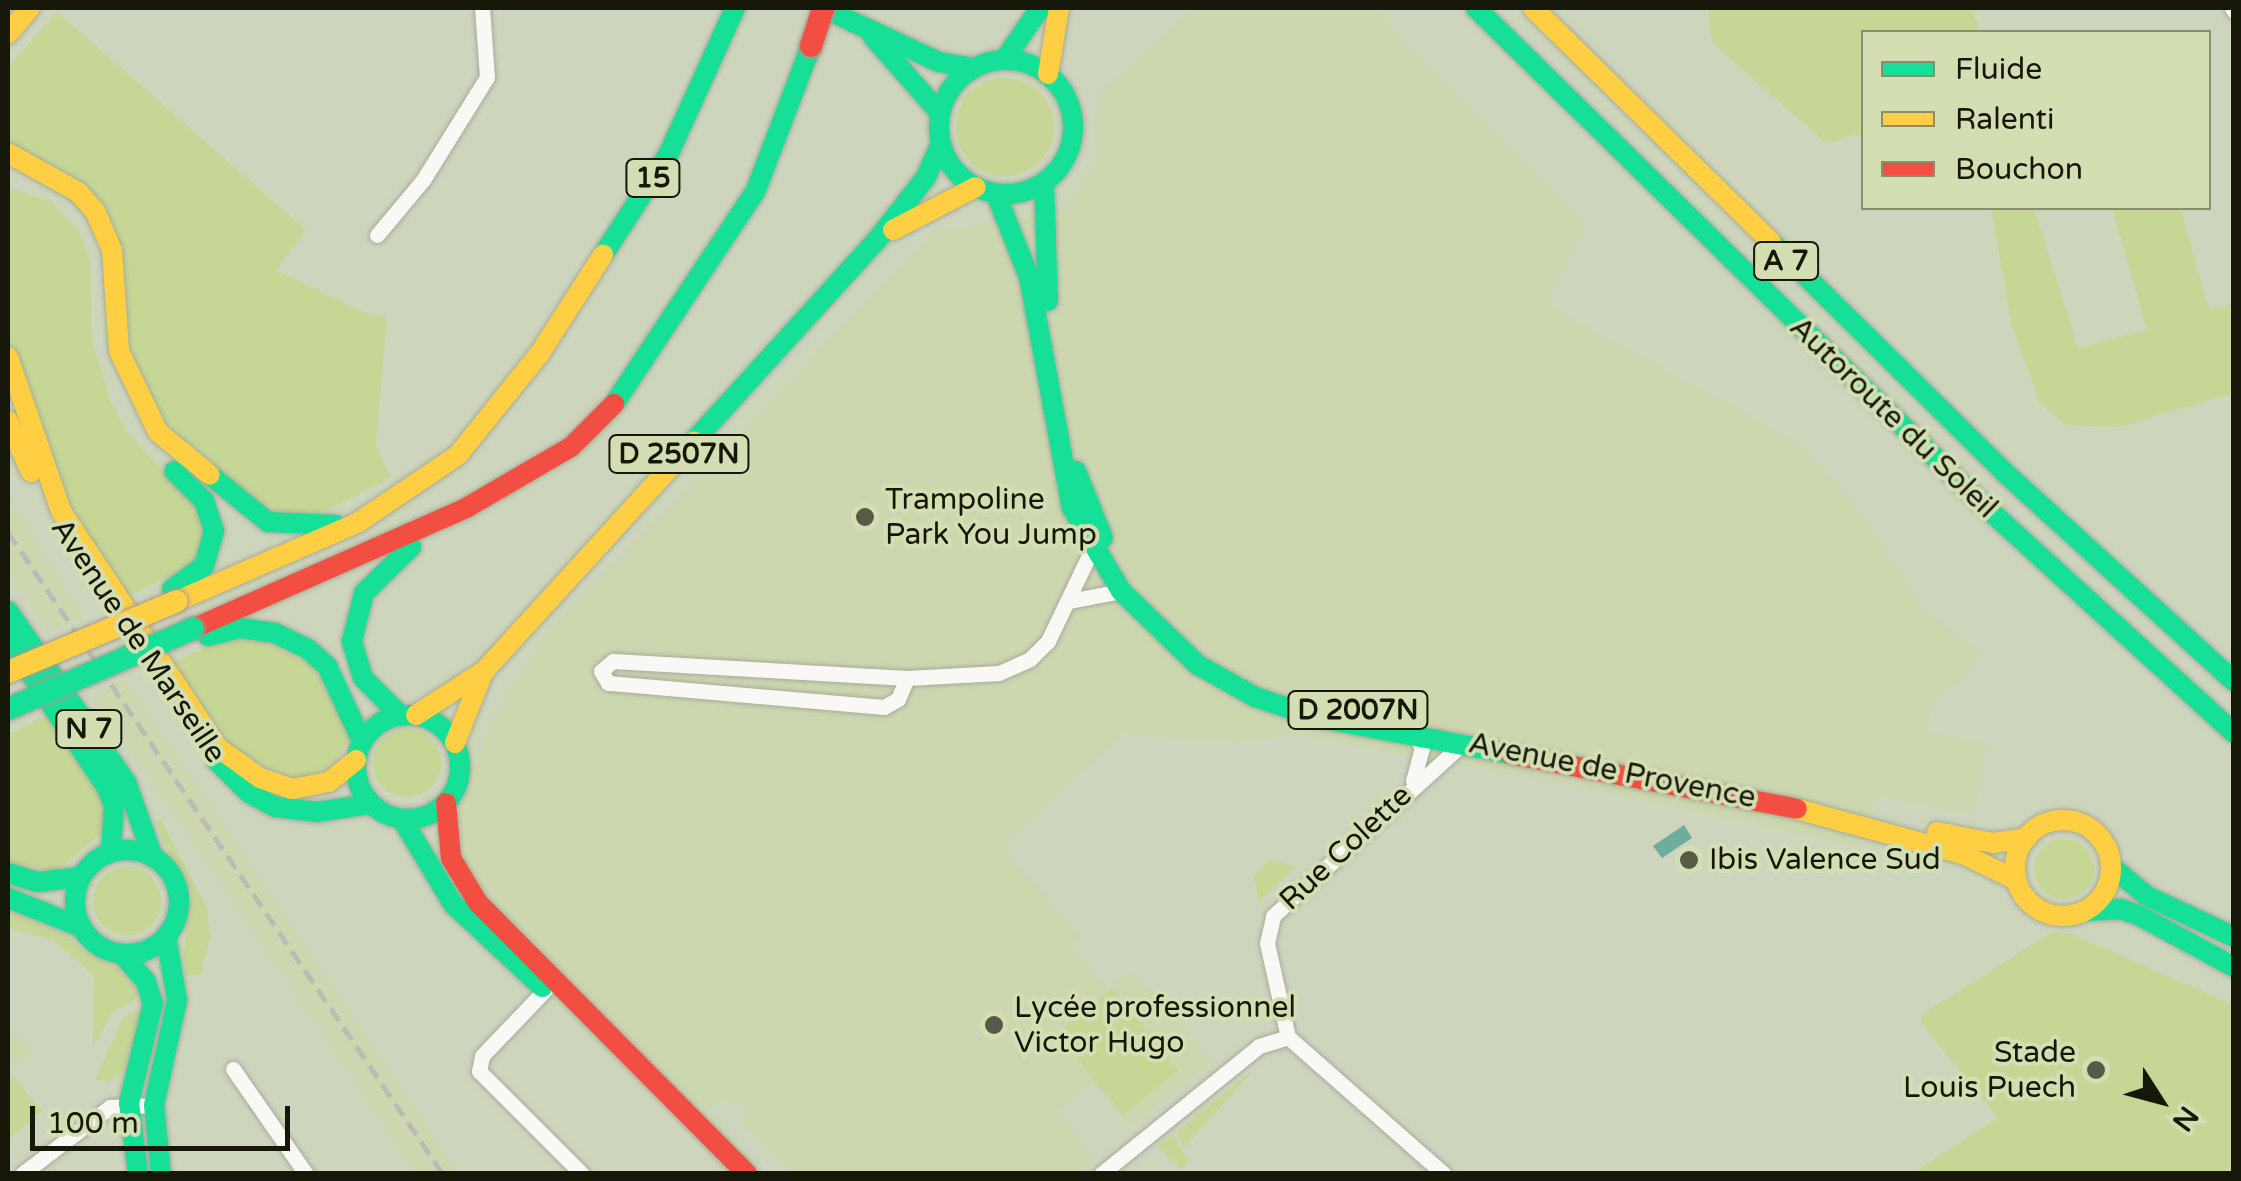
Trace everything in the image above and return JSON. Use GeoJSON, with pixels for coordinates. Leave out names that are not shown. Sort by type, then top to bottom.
{"type":"FeatureCollection","features":[{"type":"Feature","properties":{"kind":"main road"},"geometry":{"type":"LineString","coordinates":[[8,34],[30,8]]}},
{"type":"Feature","properties":{"kind":"main road"},"geometry":{"type":"LineString","coordinates":[[195,634],[466,508],[572,447],[642,369],[756,190],[823,8],[939,62],[973,68],[1005,60],[1048,74],[1069,102],[1073,122],[1065,160],[1044,182],[986,191],[952,168],[941,144],[940,113],[958,80],[973,68]]}},
{"type":"Feature","properties":{"kind":"main road"},"geometry":{"type":"LineString","coordinates":[[1005,60],[1040,8]]}},
{"type":"Feature","properties":{"kind":"main road"},"geometry":{"type":"LineString","coordinates":[[1048,74],[1059,8]]}},
{"type":"Feature","properties":{"kind":"main road"},"geometry":{"type":"LineString","coordinates":[[1462,8],[1629,162]]}},
{"type":"Feature","properties":{"kind":"main road","name":"Autoroute du Soleil"},"geometry":{"type":"LineString","coordinates":[[1476,8],[1978,500],[2234,732]]}},
{"type":"Feature","properties":{"kind":"main road","name":"Autoroute du Soleil"},"geometry":{"type":"LineString","coordinates":[[1533,8],[2003,471],[2234,681]]}},
{"type":"Feature","properties":{"kind":"main road","name":"15"},"geometry":{"type":"LineString","coordinates":[[357,524],[458,455],[512,391],[604,255],[682,129],[735,9]]}},
{"type":"Feature","properties":{"kind":"main road"},"geometry":{"type":"LineString","coordinates":[[855,22],[891,52],[940,113]]}},
{"type":"Feature","properties":{"kind":"main road","name":"D 2507N"},"geometry":{"type":"LineString","coordinates":[[408,715],[484,672],[878,240],[926,176],[941,144]]}},
{"type":"Feature","properties":{"kind":"main road"},"geometry":{"type":"LineString","coordinates":[[8,153],[78,192],[95,211],[112,250],[125,370],[144,411],[174,450],[268,522],[357,524]]}},
{"type":"Feature","properties":{"kind":"main road"},"geometry":{"type":"LineString","coordinates":[[8,178],[44,186],[88,230],[97,262],[100,343],[116,393],[134,426],[211,516],[213,540],[204,566],[174,595]]}},
{"type":"Feature","properties":{"kind":"main road","name":"Avenue de Provence"},"geometry":{"type":"LineString","coordinates":[[1044,182],[1044,271],[1079,482],[1117,564],[1153,608],[1205,653],[1260,684],[1314,702],[1744,780],[1966,839],[1998,843],[2026,838]]}},
{"type":"Feature","properties":{"kind":"main road","name":"Avenue de Provence"},"geometry":{"type":"LineString","coordinates":[[986,191],[1023,252],[1064,480],[1092,549],[1120,591],[1169,642],[1240,690],[1314,717],[1465,742],[1789,806],[1963,854],[2016,880]]}},
{"type":"Feature","properties":{"kind":"main road","name":"D 2507N"},"geometry":{"type":"LineString","coordinates":[[878,240],[986,191]]}},
{"type":"Feature","properties":{"kind":"main road","name":"Avenue de Marseille"},"geometry":{"type":"LineString","coordinates":[[8,357],[61,512],[217,747],[260,778],[292,789],[329,782],[359,751]]}},
{"type":"Feature","properties":{"kind":"main road","name":"Avenue de Marseille"},"geometry":{"type":"LineString","coordinates":[[8,421],[78,558],[192,729],[233,778],[284,810],[371,804]]}},
{"type":"Feature","properties":{"kind":"main road"},"geometry":{"type":"LineString","coordinates":[[466,508],[385,566],[356,618],[356,662],[370,688],[408,715],[445,730],[455,743],[458,781],[446,803],[451,858],[472,894],[618,1047],[747,1174]]}},
{"type":"Feature","properties":{"kind":"main road"},"geometry":{"type":"LineString","coordinates":[[8,672],[174,595],[357,524]]}},
{"type":"Feature","properties":{"kind":"main road","name":"N 7"},"geometry":{"type":"LineString","coordinates":[[8,611],[126,782],[153,857]]}},
{"type":"Feature","properties":{"kind":"main road"},"geometry":{"type":"LineString","coordinates":[[195,634],[240,628],[274,633],[308,650],[332,674],[359,751],[358,784],[371,804],[402,819],[453,904],[546,990],[618,1047]]}},
{"type":"Feature","properties":{"kind":"main road","name":"N 7"},"geometry":{"type":"LineString","coordinates":[[9,718],[120,660],[195,634]]}},
{"type":"Feature","properties":{"kind":"main road","name":"N 7"},"geometry":{"type":"LineString","coordinates":[[8,640],[107,788],[114,805],[110,852]]}},
{"type":"Feature","properties":{"kind":"main road","name":"D 2507N"},"geometry":{"type":"LineString","coordinates":[[455,743],[484,672]]}},
{"type":"Feature","properties":{"kind":"main road"},"geometry":{"type":"LineString","coordinates":[[359,751],[408,715]]}},
{"type":"Feature","properties":{"kind":"main road"},"geometry":{"type":"LineString","coordinates":[[402,819],[446,803]]}},
{"type":"Feature","properties":{"kind":"main road"},"geometry":{"type":"LineString","coordinates":[[2086,911],[2105,892],[2111,866],[2104,844],[2077,822],[2053,822],[2026,838],[2016,880],[2042,912],[2086,911],[2121,909],[2234,968]]}},
{"type":"Feature","properties":{"kind":"main road"},"geometry":{"type":"LineString","coordinates":[[81,927],[75,902],[81,878],[110,852],[153,857],[178,893],[166,936],[177,1000],[154,1105],[161,1174]]}},
{"type":"Feature","properties":{"kind":"main road"},"geometry":{"type":"LineString","coordinates":[[2111,866],[2147,896],[2234,938]]}},
{"type":"Feature","properties":{"kind":"main road"},"geometry":{"type":"LineString","coordinates":[[8,872],[38,882],[81,878]]}},
{"type":"Feature","properties":{"kind":"main road"},"geometry":{"type":"LineString","coordinates":[[8,898],[81,927],[98,946],[122,954],[146,982],[153,1002],[129,1103],[138,1174]]}},
{"type":"Feature","properties":{"kind":"main road"},"geometry":{"type":"LineString","coordinates":[[122,954],[154,946],[166,936]]}},
{"type":"Feature","properties":{"kind":"street"},"geometry":{"type":"LineString","coordinates":[[377,235],[423,180],[487,77],[482,8]]}},
{"type":"Feature","properties":{"kind":"street"},"geometry":{"type":"LineString","coordinates":[[907,678],[898,699],[884,707],[608,683],[601,671],[613,661],[907,678],[978,676],[1017,667],[1048,641],[1092,549]]}},
{"type":"Feature","properties":{"kind":"street"},"geometry":{"type":"LineString","coordinates":[[1068,600],[1120,591]]}},
{"type":"Feature","properties":{"kind":"street"},"geometry":{"type":"LineString","coordinates":[[1409,789],[1421,754],[1415,735]]}},
{"type":"Feature","properties":{"kind":"street","name":"Rue Colette"},"geometry":{"type":"LineString","coordinates":[[1288,1037],[1267,943],[1273,916],[1465,742]]}},
{"type":"Feature","properties":{"kind":"street"},"geometry":{"type":"LineString","coordinates":[[546,990],[482,1056],[479,1071],[582,1174]]}},
{"type":"Feature","properties":{"kind":"street"},"geometry":{"type":"LineString","coordinates":[[1100,1174],[1259,1046],[1288,1037],[1444,1174]]}},
{"type":"Feature","properties":{"kind":"street"},"geometry":{"type":"LineString","coordinates":[[233,1070],[306,1174]]}},
{"type":"Feature","properties":{"kind":"street"},"geometry":{"type":"LineString","coordinates":[[22,1174],[96,1116],[129,1103],[154,1105]]}},
{"type":"Feature","properties":{"kind":"shaded area"},"geometry":{"type":"Polygon","coordinates":[[[1194,8],[1374,8],[1587,223],[1546,303],[1794,439],[1846,492],[1926,610],[1981,653],[1963,680],[1932,700],[1928,731],[1988,742],[1976,805],[1969,815],[1877,796],[1858,847],[1567,784],[1292,734],[1239,743],[1122,734],[1003,847],[1081,936],[1071,945],[1107,988],[1131,969],[1214,1061],[1131,1128],[1092,1082],[1058,1111],[1096,1158],[1078,1174],[792,1173],[739,1121],[747,1113],[737,1101],[731,1105],[724,1098],[705,1115],[485,892],[466,862],[459,811],[490,720],[548,631],[936,230],[1060,213],[1096,166],[1100,92],[1194,8]]]}},
{"type":"Feature","properties":{"kind":"shaded area"},"geometry":{"type":"Polygon","coordinates":[[[1708,8],[1972,8],[1979,30],[1861,30],[1861,134],[1826,143],[1712,42],[1708,8]]]}},
{"type":"Feature","properties":{"kind":"shaded area"},"geometry":{"type":"Polygon","coordinates":[[[57,12],[306,230],[276,270],[371,316],[387,315],[376,446],[391,477],[332,508],[302,518],[283,515],[253,501],[176,438],[131,366],[122,255],[8,140],[8,67],[57,12]]]}},
{"type":"Feature","properties":{"kind":"shaded area"},"geometry":{"type":"Polygon","coordinates":[[[1005,78],[1024,82],[1040,92],[1050,108],[1054,127],[1050,146],[1040,162],[1024,172],[1005,176],[986,172],[970,162],[960,146],[956,127],[960,108],[970,92],[986,82],[1005,78]]]}},
{"type":"Feature","properties":{"kind":"shaded area"},"geometry":{"type":"Polygon","coordinates":[[[8,188],[51,201],[79,231],[90,260],[92,341],[111,402],[127,432],[188,496],[205,529],[194,562],[124,600],[66,506],[8,340],[8,188]]]}},
{"type":"Feature","properties":{"kind":"shaded area"},"geometry":{"type":"Polygon","coordinates":[[[1991,210],[2035,210],[2078,348],[2147,330],[2113,210],[2181,210],[2209,310],[2233,304],[2233,393],[2119,427],[2066,425],[2040,403],[2012,326],[1991,210]]]}},
{"type":"Feature","properties":{"kind":"shaded area"},"geometry":{"type":"Polygon","coordinates":[[[8,493],[84,617],[50,632],[8,570],[8,493]]]}},
{"type":"Feature","properties":{"kind":"shaded area"},"geometry":{"type":"Polygon","coordinates":[[[251,636],[312,664],[350,737],[333,769],[293,780],[233,751],[169,664],[225,639],[251,636]]]}},
{"type":"Feature","properties":{"kind":"shaded area"},"geometry":{"type":"Polygon","coordinates":[[[126,679],[459,1173],[416,1173],[92,694],[126,679]]]}},
{"type":"Feature","properties":{"kind":"shaded area"},"geometry":{"type":"Polygon","coordinates":[[[50,713],[103,804],[101,834],[55,871],[8,863],[8,735],[50,713]]]}},
{"type":"Feature","properties":{"kind":"shaded area"},"geometry":{"type":"Polygon","coordinates":[[[407,729],[420,731],[431,739],[439,750],[439,776],[431,787],[420,795],[407,797],[394,795],[383,787],[375,776],[373,763],[375,750],[383,739],[394,731],[407,729]]]}},
{"type":"Feature","properties":{"kind":"shaded area"},"geometry":{"type":"Polygon","coordinates":[[[161,820],[207,908],[210,936],[201,975],[187,976],[183,959],[192,891],[163,842],[156,821],[161,820]]]}},
{"type":"Feature","properties":{"kind":"shaded area"},"geometry":{"type":"Polygon","coordinates":[[[2064,839],[2085,848],[2094,869],[2085,890],[2064,899],[2043,890],[2034,869],[2043,848],[2064,839]]]}},
{"type":"Feature","properties":{"kind":"shaded area"},"geometry":{"type":"Polygon","coordinates":[[[1271,859],[1295,867],[1259,902],[1254,875],[1271,859]]]}},
{"type":"Feature","properties":{"kind":"shaded area"},"geometry":{"type":"Polygon","coordinates":[[[127,867],[140,869],[151,877],[159,888],[159,914],[151,925],[140,933],[127,935],[114,933],[103,925],[95,914],[93,901],[95,888],[103,877],[114,869],[127,867]]]}},
{"type":"Feature","properties":{"kind":"shaded area"},"geometry":{"type":"Polygon","coordinates":[[[8,910],[68,936],[87,954],[119,969],[136,988],[139,997],[112,1012],[93,1048],[94,975],[53,940],[8,927],[8,910]]]}},
{"type":"Feature","properties":{"kind":"shaded area","name":"Stade Louis Puech"},"geometry":{"type":"Polygon","coordinates":[[[2052,932],[2072,934],[2233,1005],[2233,1173],[1913,1173],[1998,1118],[1921,1022],[1923,1014],[2052,932]]]}},
{"type":"Feature","properties":{"kind":"shaded area"},"geometry":{"type":"Polygon","coordinates":[[[1112,988],[1178,1070],[1123,1115],[1057,1033],[1112,988]]]}},
{"type":"Feature","properties":{"kind":"shaded area"},"geometry":{"type":"Polygon","coordinates":[[[140,1011],[140,1021],[124,1071],[108,1082],[95,1079],[123,1019],[140,1011]]]}},
{"type":"Feature","properties":{"kind":"shaded area"},"geometry":{"type":"Polygon","coordinates":[[[8,1020],[33,1052],[15,1067],[8,1062],[8,1020]]]}},
{"type":"Feature","properties":{"kind":"shaded area"},"geometry":{"type":"Polygon","coordinates":[[[1251,1073],[1183,1148],[1177,1132],[1251,1073]]]}},
{"type":"Feature","properties":{"kind":"shaded area"},"geometry":{"type":"Polygon","coordinates":[[[13,1076],[42,1111],[8,1140],[8,1080],[13,1076]]]}},
{"type":"Feature","properties":{"kind":"shaded area"},"geometry":{"type":"Polygon","coordinates":[[[1173,1135],[1189,1161],[1182,1169],[1157,1146],[1173,1135]]]}},
{"type":"Feature","properties":{"kind":"water"},"geometry":{"type":"Polygon","coordinates":[[[1684,825],[1692,838],[1662,858],[1653,846],[1684,825]]]}},
{"type":"Feature","properties":{"kind":"railway"},"geometry":{"type":"LineString","coordinates":[[8,532],[443,1174]]}},
{"type":"Feature","properties":{"kind":"traffic: fast"},"geometry":{"type":"LineString","coordinates":[[603,255],[669,153],[735,8]]}},
{"type":"Feature","properties":{"kind":"traffic: fast"},"geometry":{"type":"LineString","coordinates":[[823,8],[939,62],[973,68]]}},
{"type":"Feature","properties":{"kind":"traffic: fast"},"geometry":{"type":"LineString","coordinates":[[1005,59],[1040,8]]}},
{"type":"Feature","properties":{"kind":"traffic: fast"},"geometry":{"type":"LineString","coordinates":[[1476,8],[1978,500],[2234,733]]}},
{"type":"Feature","properties":{"kind":"traffic: fast"},"geometry":{"type":"LineString","coordinates":[[873,37],[940,113]]}},
{"type":"Feature","properties":{"kind":"traffic: fast"},"geometry":{"type":"LineString","coordinates":[[614,404],[756,190],[811,46]]}},
{"type":"Feature","properties":{"kind":"traffic: fast"},"geometry":{"type":"LineString","coordinates":[[1006,60],[1032,65],[1053,80],[1068,101],[1073,127],[1068,153],[1053,174],[1032,189],[1006,194],[980,189],[959,174],[944,153],[939,127],[944,101],[959,80],[980,65],[1006,60]]}},
{"type":"Feature","properties":{"kind":"traffic: fast"},"geometry":{"type":"LineString","coordinates":[[694,441],[877,240],[926,177],[941,144]]}},
{"type":"Feature","properties":{"kind":"traffic: fast"},"geometry":{"type":"LineString","coordinates":[[1044,182],[1048,301]]}},
{"type":"Feature","properties":{"kind":"traffic: fast"},"geometry":{"type":"LineString","coordinates":[[996,194],[1029,277],[1072,508],[1121,591],[1198,665],[1255,697],[1315,717],[1510,754]]}},
{"type":"Feature","properties":{"kind":"traffic: fast"},"geometry":{"type":"LineString","coordinates":[[1771,242],[2003,471],[2234,681]]}},
{"type":"Feature","properties":{"kind":"traffic: fast"},"geometry":{"type":"LineString","coordinates":[[172,589],[204,566],[214,531],[204,501],[174,471]]}},
{"type":"Feature","properties":{"kind":"traffic: fast"},"geometry":{"type":"LineString","coordinates":[[1076,471],[1103,538]]}},
{"type":"Feature","properties":{"kind":"traffic: fast"},"geometry":{"type":"LineString","coordinates":[[210,475],[268,522],[336,525]]}},
{"type":"Feature","properties":{"kind":"traffic: fast"},"geometry":{"type":"LineString","coordinates":[[400,715],[363,678],[352,641],[364,593],[411,547]]}},
{"type":"Feature","properties":{"kind":"traffic: fast"},"geometry":{"type":"LineString","coordinates":[[8,611],[126,782],[153,857]]}},
{"type":"Feature","properties":{"kind":"traffic: fast"},"geometry":{"type":"LineString","coordinates":[[208,636],[240,628],[275,633],[308,649],[327,666],[362,741]]}},
{"type":"Feature","properties":{"kind":"traffic: fast"},"geometry":{"type":"LineString","coordinates":[[8,709],[192,629]]}},
{"type":"Feature","properties":{"kind":"traffic: fast"},"geometry":{"type":"LineString","coordinates":[[8,640],[107,788],[114,805],[111,852]]}},
{"type":"Feature","properties":{"kind":"traffic: fast"},"geometry":{"type":"LineString","coordinates":[[408,715],[428,719],[445,730],[456,747],[460,767],[456,787],[445,804],[428,815],[408,819],[388,815],[371,804],[360,787],[356,767],[360,747],[371,730],[388,719],[408,715]]}},
{"type":"Feature","properties":{"kind":"traffic: fast"},"geometry":{"type":"LineString","coordinates":[[216,760],[249,793],[275,807],[317,812],[371,804]]}},
{"type":"Feature","properties":{"kind":"traffic: fast"},"geometry":{"type":"LineString","coordinates":[[402,819],[453,904],[542,987]]}},
{"type":"Feature","properties":{"kind":"traffic: fast"},"geometry":{"type":"LineString","coordinates":[[127,850],[147,854],[164,865],[175,882],[179,902],[175,922],[164,939],[147,950],[127,954],[107,950],[90,939],[79,922],[75,902],[79,882],[90,865],[107,854],[127,850]]}},
{"type":"Feature","properties":{"kind":"traffic: fast"},"geometry":{"type":"LineString","coordinates":[[2111,866],[2147,896],[2234,937]]}},
{"type":"Feature","properties":{"kind":"traffic: fast"},"geometry":{"type":"LineString","coordinates":[[8,873],[38,882],[81,877]]}},
{"type":"Feature","properties":{"kind":"traffic: fast"},"geometry":{"type":"LineString","coordinates":[[8,898],[81,927]]}},
{"type":"Feature","properties":{"kind":"traffic: fast"},"geometry":{"type":"LineString","coordinates":[[2086,911],[2121,909],[2140,916],[2234,967]]}},
{"type":"Feature","properties":{"kind":"traffic: fast"},"geometry":{"type":"LineString","coordinates":[[161,1174],[154,1105],[177,1000],[166,936]]}},
{"type":"Feature","properties":{"kind":"traffic: fast"},"geometry":{"type":"LineString","coordinates":[[122,954],[146,982],[153,1003],[129,1103],[138,1174]]}},
{"type":"Feature","properties":{"kind":"traffic: slow"},"geometry":{"type":"LineString","coordinates":[[8,34],[30,8]]}},
{"type":"Feature","properties":{"kind":"traffic: slow"},"geometry":{"type":"LineString","coordinates":[[1048,74],[1059,8]]}},
{"type":"Feature","properties":{"kind":"traffic: slow"},"geometry":{"type":"LineString","coordinates":[[1533,8],[1771,242]]}},
{"type":"Feature","properties":{"kind":"traffic: slow"},"geometry":{"type":"LineString","coordinates":[[8,153],[78,192],[95,211],[112,250],[119,351],[158,432],[210,475]]}},
{"type":"Feature","properties":{"kind":"traffic: slow"},"geometry":{"type":"LineString","coordinates":[[893,230],[976,187]]}},
{"type":"Feature","properties":{"kind":"traffic: slow"},"geometry":{"type":"LineString","coordinates":[[177,601],[357,523],[458,455],[540,353],[603,255]]}},
{"type":"Feature","properties":{"kind":"traffic: slow"},"geometry":{"type":"LineString","coordinates":[[8,357],[61,511],[217,747],[260,778],[292,789],[329,782],[356,760]]}},
{"type":"Feature","properties":{"kind":"traffic: slow"},"geometry":{"type":"LineString","coordinates":[[8,421],[31,472]]}},
{"type":"Feature","properties":{"kind":"traffic: slow"},"geometry":{"type":"LineString","coordinates":[[416,715],[484,671],[694,441]]}},
{"type":"Feature","properties":{"kind":"traffic: slow"},"geometry":{"type":"LineString","coordinates":[[8,672],[177,601]]}},
{"type":"Feature","properties":{"kind":"traffic: slow"},"geometry":{"type":"LineString","coordinates":[[455,743],[482,675]]}},
{"type":"Feature","properties":{"kind":"traffic: slow"},"geometry":{"type":"LineString","coordinates":[[1797,809],[1963,854],[2016,880]]}},
{"type":"Feature","properties":{"kind":"traffic: slow"},"geometry":{"type":"LineString","coordinates":[[2063,820],[2081,824],[2097,834],[2107,850],[2111,868],[2107,886],[2097,902],[2081,912],[2063,916],[2045,912],[2029,902],[2019,886],[2015,868],[2019,850],[2029,834],[2045,824],[2063,820]]}},
{"type":"Feature","properties":{"kind":"traffic: slow"},"geometry":{"type":"LineString","coordinates":[[1937,832],[1993,843],[2027,838]]}},
{"type":"Feature","properties":{"kind":"traffic: jam"},"geometry":{"type":"LineString","coordinates":[[811,46],[823,8]]}},
{"type":"Feature","properties":{"kind":"traffic: jam"},"geometry":{"type":"LineString","coordinates":[[192,629],[466,508],[571,447],[614,404]]}},
{"type":"Feature","properties":{"kind":"traffic: jam"},"geometry":{"type":"LineString","coordinates":[[1510,754],[1797,809]]}},
{"type":"Feature","properties":{"kind":"traffic: jam"},"geometry":{"type":"LineString","coordinates":[[446,803],[451,858],[478,903],[747,1174]]}},
{"type":"Feature","properties":{"kind":"place","name":"Trampoline Park You Jump"},"geometry":{"type":"Point","coordinates":[865,517]}},
{"type":"Feature","properties":{"kind":"place","name":"Ibis Valence Sud"},"geometry":{"type":"Point","coordinates":[1689,860]}},
{"type":"Feature","properties":{"kind":"place","name":"Lycée professionnel Victor Hugo"},"geometry":{"type":"Point","coordinates":[994,1025]}},
{"type":"Feature","properties":{"kind":"place","name":"Stade Louis Puech"},"geometry":{"type":"Point","coordinates":[2096,1070]}}]}
